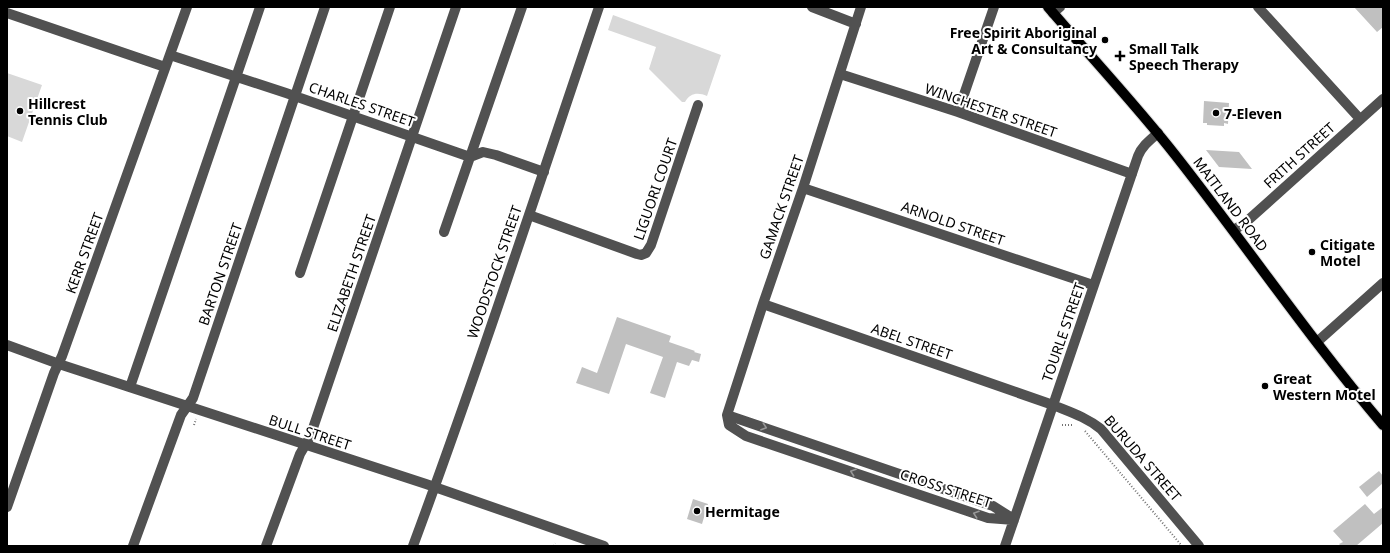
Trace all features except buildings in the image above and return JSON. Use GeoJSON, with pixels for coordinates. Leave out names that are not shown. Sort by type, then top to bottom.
{"type":"FeatureCollection","features":[{"type":"Feature","properties":{"kind":"main road","name":"MAITLAND ROAD"},"geometry":{"type":"LineString","coordinates":[[1054,9],[1158,134],[1234,230],[1317,342],[1383,425]]}},
{"type":"Feature","properties":{"kind":"street","name":"KERR STREET"},"geometry":{"type":"LineString","coordinates":[[7,507],[187,7]]}},
{"type":"Feature","properties":{"kind":"street"},"geometry":{"type":"LineString","coordinates":[[130,387],[260,7]]}},
{"type":"Feature","properties":{"kind":"street","name":"BARTON STREET"},"geometry":{"type":"LineString","coordinates":[[133,546],[181,415],[193,398],[325,7]]}},
{"type":"Feature","properties":{"kind":"street"},"geometry":{"type":"LineString","coordinates":[[300,272],[390,7]]}},
{"type":"Feature","properties":{"kind":"street","name":"ELIZABETH STREET"},"geometry":{"type":"LineString","coordinates":[[266,546],[300,454],[311,434],[456,7]]}},
{"type":"Feature","properties":{"kind":"street"},"geometry":{"type":"LineString","coordinates":[[444,232],[522,7]]}},
{"type":"Feature","properties":{"kind":"street","name":"WOODSTOCK STREET"},"geometry":{"type":"LineString","coordinates":[[413,546],[435,488],[599,7]]}},
{"type":"Feature","properties":{"kind":"street"},"geometry":{"type":"LineString","coordinates":[[812,7],[856,24]]}},
{"type":"Feature","properties":{"kind":"street","name":"GAMACK STREET"},"geometry":{"type":"LineString","coordinates":[[727,415],[803,188],[861,7]]}},
{"type":"Feature","properties":{"kind":"street"},"geometry":{"type":"LineString","coordinates":[[958,112],[994,7]]}},
{"type":"Feature","properties":{"kind":"street"},"geometry":{"type":"LineString","coordinates":[[1258,7],[1360,119]]}},
{"type":"Feature","properties":{"kind":"street"},"geometry":{"type":"LineString","coordinates":[[7,13],[166,67]]}},
{"type":"Feature","properties":{"kind":"street","name":"CHARLES STREET"},"geometry":{"type":"LineString","coordinates":[[170,55],[412,135],[470,156],[483,152],[544,172]]}},
{"type":"Feature","properties":{"kind":"street","name":"WINCHESTER STREET"},"geometry":{"type":"LineString","coordinates":[[840,74],[958,112],[1132,174]]}},
{"type":"Feature","properties":{"kind":"street","name":"FRITH STREET"},"geometry":{"type":"LineString","coordinates":[[1234,230],[1246,222],[1383,99]]}},
{"type":"Feature","properties":{"kind":"street","name":"LIGUORI COURT"},"geometry":{"type":"LineString","coordinates":[[529,215],[637,254],[646,254],[651,245],[698,105]]}},
{"type":"Feature","properties":{"kind":"street","name":"TOURLE STREET"},"geometry":{"type":"LineString","coordinates":[[1005,546],[1140,150],[1158,134]]}},
{"type":"Feature","properties":{"kind":"street","name":"ARNOLD STREET"},"geometry":{"type":"LineString","coordinates":[[803,188],[1093,285]]}},
{"type":"Feature","properties":{"kind":"street"},"geometry":{"type":"LineString","coordinates":[[1317,342],[1383,283]]}},
{"type":"Feature","properties":{"kind":"street","name":"ABEL STREET"},"geometry":{"type":"LineString","coordinates":[[763,304],[1053,405]]}},
{"type":"Feature","properties":{"kind":"street","name":"BULL STREET"},"geometry":{"type":"LineString","coordinates":[[7,345],[58,364],[306,445],[604,546]]}},
{"type":"Feature","properties":{"kind":"street","name":"BURUDA STREET"},"geometry":{"type":"LineString","coordinates":[[1053,405],[1081,416],[1101,429],[1200,546]]}},
{"type":"Feature","properties":{"kind":"street","name":"CROSS STREET"},"geometry":{"type":"LineString","coordinates":[[727,415],[993,506],[1014,520]]}},
{"type":"Feature","properties":{"kind":"path"},"geometry":{"type":"LineString","coordinates":[[1062,425],[1074,425],[1078,427]]}},
{"type":"Feature","properties":{"kind":"path","name":"BURUDA STREET"},"geometry":{"type":"LineString","coordinates":[[1082,428],[1182,546]]}},
{"type":"Feature","properties":{"kind":"shaded area"},"geometry":{"type":"Polygon","coordinates":[[[613,15],[721,55],[707,96],[694,94],[685,102],[682,102],[649,69],[656,47],[608,30],[613,15]]]}},
{"type":"Feature","properties":{"kind":"shaded area","name":"Hillcrest Tennis Club"},"geometry":{"type":"Polygon","coordinates":[[[7,73],[42,85],[22,142],[7,136],[7,73]]]}},
{"type":"Feature","properties":{"kind":"place","name":"Free Spirit Aboriginal Art & Consultancy"},"geometry":{"type":"Point","coordinates":[1105,40]}},
{"type":"Feature","properties":{"kind":"place","name":"Small Talk Speech Therapy"},"geometry":{"type":"Point","coordinates":[1120,56]}},
{"type":"Feature","properties":{"kind":"place","name":"Hillcrest Tennis Club"},"geometry":{"type":"Point","coordinates":[20,111]}},
{"type":"Feature","properties":{"kind":"place","name":"7-Eleven"},"geometry":{"type":"Point","coordinates":[1216,113]}},
{"type":"Feature","properties":{"kind":"place","name":"Citigate Motel"},"geometry":{"type":"Point","coordinates":[1312,252]}},
{"type":"Feature","properties":{"kind":"place","name":"Great Western Motel"},"geometry":{"type":"Point","coordinates":[1265,386]}},
{"type":"Feature","properties":{"kind":"place","name":"Hermitage"},"geometry":{"type":"Point","coordinates":[697,511]}}]}
